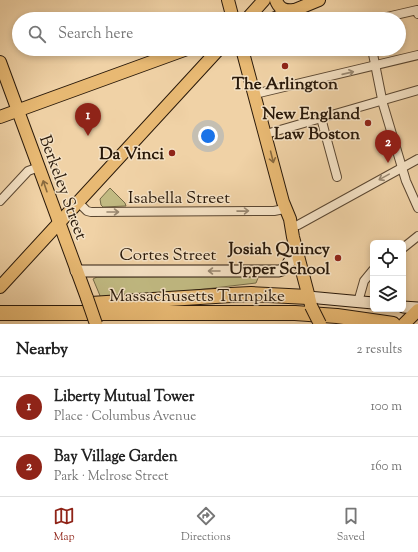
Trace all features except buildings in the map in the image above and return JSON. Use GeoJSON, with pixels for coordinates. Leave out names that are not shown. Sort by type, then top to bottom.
{"type":"FeatureCollection","features":[{"type":"Feature","properties":{"kind":"highway"},"geometry":{"type":"LineString","coordinates":[[43,313],[86,305],[250,294],[310,301]]}},
{"type":"Feature","properties":{"kind":"highway","name":"Massachusetts Turnpike"},"geometry":{"type":"LineString","coordinates":[[0,313],[295,314],[337,316],[393,324]]}},
{"type":"Feature","properties":{"kind":"main road"},"geometry":{"type":"LineString","coordinates":[[228,0],[231,12]]}},
{"type":"Feature","properties":{"kind":"main road"},"geometry":{"type":"LineString","coordinates":[[253,12],[264,0]]}},
{"type":"Feature","properties":{"kind":"main road"},"geometry":{"type":"LineString","coordinates":[[276,0],[277,4],[283,9],[294,10]]}},
{"type":"Feature","properties":{"kind":"main road"},"geometry":{"type":"LineString","coordinates":[[289,12],[320,0]]}},
{"type":"Feature","properties":{"kind":"main road"},"geometry":{"type":"LineString","coordinates":[[0,117],[168,56]]}},
{"type":"Feature","properties":{"kind":"main road"},"geometry":{"type":"LineString","coordinates":[[0,287],[213,56]]}},
{"type":"Feature","properties":{"kind":"main road"},"geometry":{"type":"LineString","coordinates":[[244,56],[284,206],[290,219],[293,237],[310,301],[320,324]]}},
{"type":"Feature","properties":{"kind":"main road","name":"Berkeley Street"},"geometry":{"type":"LineString","coordinates":[[0,62],[96,324]]}},
{"type":"Feature","properties":{"kind":"street"},"geometry":{"type":"LineString","coordinates":[[406,14],[418,12]]}},
{"type":"Feature","properties":{"kind":"street"},"geometry":{"type":"LineString","coordinates":[[255,94],[418,55]]}},
{"type":"Feature","properties":{"kind":"street"},"geometry":{"type":"LineString","coordinates":[[374,56],[382,100],[402,168],[418,208]]}},
{"type":"Feature","properties":{"kind":"street"},"geometry":{"type":"LineString","coordinates":[[266,134],[418,90]]}},
{"type":"Feature","properties":{"kind":"street"},"geometry":{"type":"LineString","coordinates":[[321,118],[336,177]]}},
{"type":"Feature","properties":{"kind":"street"},"geometry":{"type":"LineString","coordinates":[[293,237],[298,226],[418,159]]}},
{"type":"Feature","properties":{"kind":"street"},"geometry":{"type":"LineString","coordinates":[[0,201],[28,171],[38,167]]}},
{"type":"Feature","properties":{"kind":"street","name":"Isabella Street"},"geometry":{"type":"LineString","coordinates":[[78,202],[87,211],[92,212],[274,211],[284,206]]}},
{"type":"Feature","properties":{"kind":"street"},"geometry":{"type":"LineString","coordinates":[[406,246],[418,236]]}},
{"type":"Feature","properties":{"kind":"street","name":"Cortes Street"},"geometry":{"type":"LineString","coordinates":[[76,271],[279,271],[285,269],[287,265],[293,237]]}},
{"type":"Feature","properties":{"kind":"street"},"geometry":{"type":"LineString","coordinates":[[358,302],[364,281],[370,276]]}},
{"type":"Feature","properties":{"kind":"street"},"geometry":{"type":"LineString","coordinates":[[310,301],[370,303]]}},
{"type":"Feature","properties":{"kind":"shaded area"},"geometry":{"type":"Polygon","coordinates":[[[110,188],[125,203],[126,206],[103,207],[101,205],[100,199],[110,188]]]}},
{"type":"Feature","properties":{"kind":"shaded area"},"geometry":{"type":"Polygon","coordinates":[[[251,276],[258,278],[256,283],[171,293],[101,298],[93,279],[97,277],[251,276]]]}},
{"type":"Feature","properties":{"kind":"place","name":"The Arlington"},"geometry":{"type":"Point","coordinates":[285,66]}},
{"type":"Feature","properties":{"kind":"place","name":"New England Law Boston"},"geometry":{"type":"Point","coordinates":[368,123]}},
{"type":"Feature","properties":{"kind":"place","name":"Liberty Mutual Tower"},"geometry":{"type":"Point","coordinates":[88,136]}},
{"type":"Feature","properties":{"kind":"place","name":"Da Vinci"},"geometry":{"type":"Point","coordinates":[172,153]}},
{"type":"Feature","properties":{"kind":"place","name":"Bay Village Garden"},"geometry":{"type":"Point","coordinates":[388,163]}},
{"type":"Feature","properties":{"kind":"place","name":"Josiah Quincy Upper School"},"geometry":{"type":"Point","coordinates":[338,258]}}]}
